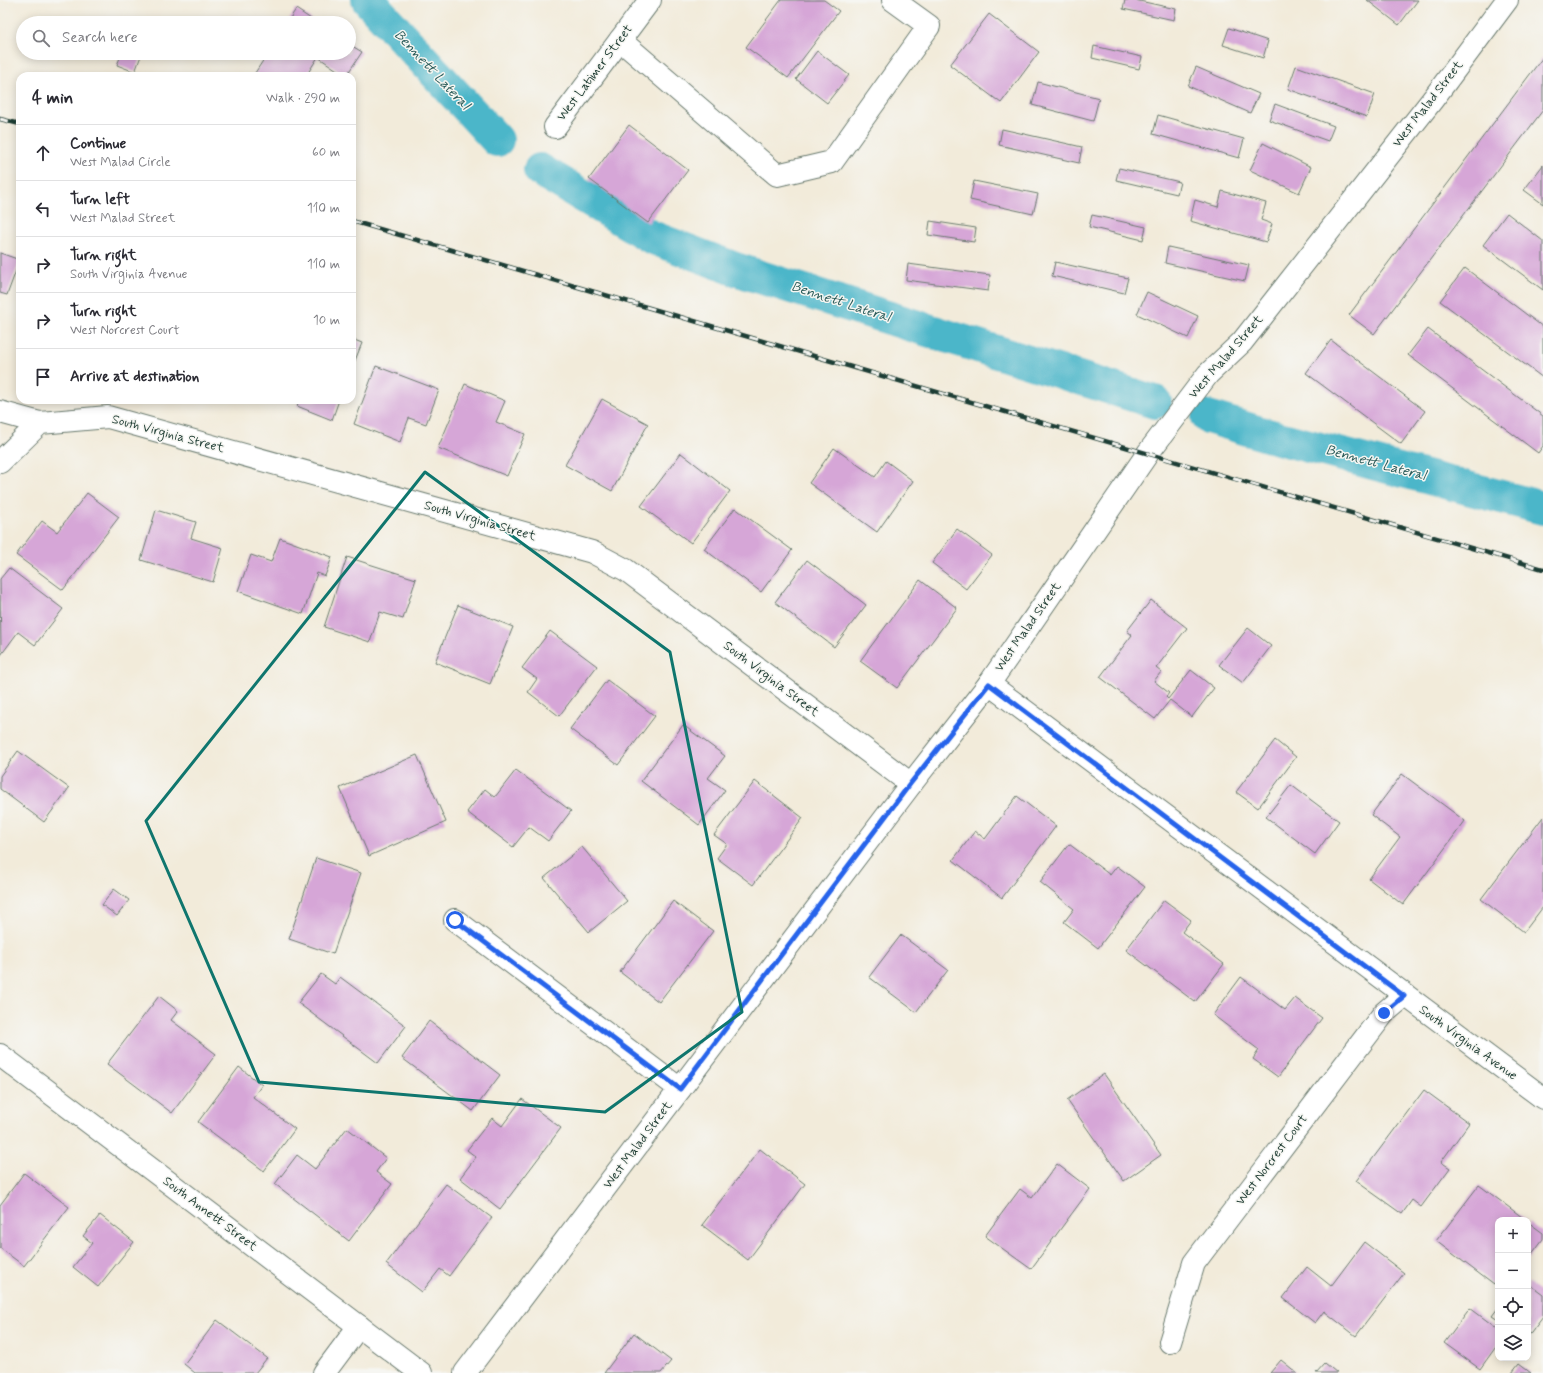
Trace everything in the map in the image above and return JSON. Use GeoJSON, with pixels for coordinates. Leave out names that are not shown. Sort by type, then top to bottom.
{"type":"FeatureCollection","features":[{"type":"Feature","properties":{"kind":"street","name":"West Latimer Street"},"geometry":{"type":"LineString","coordinates":[[555,127],[650,0]]}},
{"type":"Feature","properties":{"kind":"street"},"geometry":{"type":"LineString","coordinates":[[620,40],[778,175],[832,162],[929,26],[893,0]]}},
{"type":"Feature","properties":{"kind":"street","name":"West Malad Street"},"geometry":{"type":"LineString","coordinates":[[465,1373],[910,784],[989,684],[1148,453],[1208,374],[1242,342],[1433,99],[1507,0]]}},
{"type":"Feature","properties":{"kind":"street","name":"South Virginia Street"},"geometry":{"type":"LineString","coordinates":[[0,412],[40,422],[108,417],[592,552],[626,570],[910,784]]}},
{"type":"Feature","properties":{"kind":"street"},"geometry":{"type":"LineString","coordinates":[[0,462],[40,422]]}},
{"type":"Feature","properties":{"kind":"street","name":"South Virginia Avenue"},"geometry":{"type":"LineString","coordinates":[[989,684],[1404,996],[1543,1098]]}},
{"type":"Feature","properties":{"kind":"street"},"geometry":{"type":"LineString","coordinates":[[455,920],[680,1089]]}},
{"type":"Feature","properties":{"kind":"street","name":"West Norcrest Court"},"geometry":{"type":"LineString","coordinates":[[1170,1342],[1194,1263],[1384,1013],[1404,996]]}},
{"type":"Feature","properties":{"kind":"street","name":"South Annett Street"},"geometry":{"type":"LineString","coordinates":[[0,1055],[421,1373]]}},
{"type":"Feature","properties":{"kind":"street"},"geometry":{"type":"LineString","coordinates":[[324,1373],[359,1326]]}},
{"type":"Feature","properties":{"kind":"highlighted area"},"geometry":{"type":"Polygon","coordinates":[[[425,472],[670,652],[742,1012],[605,1112],[259,1082],[146,821],[425,472]]]}},
{"type":"Feature","properties":{"kind":"building"},"geometry":{"type":"Polygon","coordinates":[[[781,0],[824,0],[839,11],[788,78],[746,47],[781,0]]]}},
{"type":"Feature","properties":{"kind":"building"},"geometry":{"type":"Polygon","coordinates":[[[1125,0],[1135,0],[1176,9],[1174,20],[1123,9],[1125,0]]]}},
{"type":"Feature","properties":{"kind":"building"},"geometry":{"type":"Polygon","coordinates":[[[1367,0],[1418,0],[1399,25],[1367,0]]]}},
{"type":"Feature","properties":{"kind":"building"},"geometry":{"type":"Polygon","coordinates":[[[296,9],[306,16],[292,16],[296,9]]]}},
{"type":"Feature","properties":{"kind":"building"},"geometry":{"type":"Polygon","coordinates":[[[989,14],[1039,52],[1001,103],[950,65],[989,14]]]}},
{"type":"Feature","properties":{"kind":"building"},"geometry":{"type":"Polygon","coordinates":[[[1229,28],[1268,41],[1263,58],[1223,45],[1229,28]]]}},
{"type":"Feature","properties":{"kind":"building"},"geometry":{"type":"Polygon","coordinates":[[[1094,46],[1142,57],[1139,69],[1092,58],[1094,46]]]}},
{"type":"Feature","properties":{"kind":"building"},"geometry":{"type":"Polygon","coordinates":[[[356,48],[362,52],[349,72],[340,72],[322,60],[356,60],[356,48]]]}},
{"type":"Feature","properties":{"kind":"building"},"geometry":{"type":"Polygon","coordinates":[[[817,51],[849,75],[827,103],[796,79],[817,51]]]}},
{"type":"Feature","properties":{"kind":"building"},"geometry":{"type":"Polygon","coordinates":[[[1543,57],[1543,110],[1374,334],[1349,315],[1543,57]]]}},
{"type":"Feature","properties":{"kind":"building"},"geometry":{"type":"Polygon","coordinates":[[[119,60],[139,60],[135,72],[117,65],[119,60]]]}},
{"type":"Feature","properties":{"kind":"building"},"geometry":{"type":"Polygon","coordinates":[[[263,60],[316,60],[309,72],[256,72],[263,60]]]}},
{"type":"Feature","properties":{"kind":"building"},"geometry":{"type":"Polygon","coordinates":[[[1296,66],[1375,94],[1367,117],[1288,89],[1296,66]]]}},
{"type":"Feature","properties":{"kind":"building"},"geometry":{"type":"Polygon","coordinates":[[[1196,67],[1259,94],[1250,113],[1188,86],[1196,67]]]}},
{"type":"Feature","properties":{"kind":"building"},"geometry":{"type":"Polygon","coordinates":[[[1038,82],[1099,98],[1093,121],[1032,105],[1038,82]]]}},
{"type":"Feature","properties":{"kind":"building"},"geometry":{"type":"Polygon","coordinates":[[[1275,104],[1334,126],[1328,141],[1269,120],[1275,104]]]}},
{"type":"Feature","properties":{"kind":"building"},"geometry":{"type":"Polygon","coordinates":[[[1158,115],[1244,139],[1239,158],[1153,134],[1158,115]]]}},
{"type":"Feature","properties":{"kind":"building"},"geometry":{"type":"Polygon","coordinates":[[[629,125],[688,170],[648,223],[589,179],[629,125]]]}},
{"type":"Feature","properties":{"kind":"building"},"geometry":{"type":"Polygon","coordinates":[[[1002,129],[1082,147],[1079,163],[999,145],[1002,129]]]}},
{"type":"Feature","properties":{"kind":"building"},"geometry":{"type":"Polygon","coordinates":[[[1263,143],[1311,167],[1299,193],[1250,170],[1263,143]]]}},
{"type":"Feature","properties":{"kind":"building"},"geometry":{"type":"Polygon","coordinates":[[[1543,165],[1543,204],[1524,190],[1543,165]]]}},
{"type":"Feature","properties":{"kind":"building"},"geometry":{"type":"Polygon","coordinates":[[[1119,168],[1180,182],[1177,194],[1116,180],[1119,168]]]}},
{"type":"Feature","properties":{"kind":"building"},"geometry":{"type":"Polygon","coordinates":[[[974,181],[1038,194],[1033,214],[970,200],[974,181]]]}},
{"type":"Feature","properties":{"kind":"building"},"geometry":{"type":"Polygon","coordinates":[[[1222,191],[1266,203],[1261,220],[1272,224],[1266,242],[1190,221],[1195,200],[1218,207],[1222,191]]]}},
{"type":"Feature","properties":{"kind":"building"},"geometry":{"type":"Polygon","coordinates":[[[1507,213],[1543,241],[1543,290],[1483,245],[1507,213]]]}},
{"type":"Feature","properties":{"kind":"building"},"geometry":{"type":"Polygon","coordinates":[[[1092,215],[1146,227],[1143,240],[1089,227],[1092,215]]]}},
{"type":"Feature","properties":{"kind":"building"},"geometry":{"type":"Polygon","coordinates":[[[930,221],[976,228],[974,242],[928,235],[930,221]]]}},
{"type":"Feature","properties":{"kind":"building"},"geometry":{"type":"Polygon","coordinates":[[[1168,247],[1249,265],[1245,281],[1165,263],[1168,247]]]}},
{"type":"Feature","properties":{"kind":"building"},"geometry":{"type":"Polygon","coordinates":[[[0,253],[16,259],[16,271],[7,295],[0,293],[0,253]]]}},
{"type":"Feature","properties":{"kind":"building"},"geometry":{"type":"Polygon","coordinates":[[[1055,262],[1128,278],[1124,293],[1052,276],[1055,262]]]}},
{"type":"Feature","properties":{"kind":"building"},"geometry":{"type":"Polygon","coordinates":[[[908,264],[990,275],[988,291],[906,280],[908,264]]]}},
{"type":"Feature","properties":{"kind":"building"},"geometry":{"type":"Polygon","coordinates":[[[1465,268],[1543,327],[1543,378],[1440,301],[1465,268]]]}},
{"type":"Feature","properties":{"kind":"building"},"geometry":{"type":"Polygon","coordinates":[[[1147,292],[1198,316],[1188,338],[1137,314],[1147,292]]]}},
{"type":"Feature","properties":{"kind":"building"},"geometry":{"type":"Polygon","coordinates":[[[1428,329],[1543,416],[1543,446],[1538,453],[1408,355],[1428,329]]]}},
{"type":"Feature","properties":{"kind":"building"},"geometry":{"type":"Polygon","coordinates":[[[1331,340],[1425,411],[1401,444],[1306,373],[1331,340]]]}},
{"type":"Feature","properties":{"kind":"building"},"geometry":{"type":"Polygon","coordinates":[[[356,341],[362,343],[356,358],[356,341]]]}},
{"type":"Feature","properties":{"kind":"building"},"geometry":{"type":"Polygon","coordinates":[[[376,366],[439,390],[426,424],[409,418],[400,442],[354,424],[376,366]]]}},
{"type":"Feature","properties":{"kind":"building"},"geometry":{"type":"Polygon","coordinates":[[[465,384],[505,401],[496,422],[525,434],[507,476],[438,448],[465,384]]]}},
{"type":"Feature","properties":{"kind":"building"},"geometry":{"type":"Polygon","coordinates":[[[602,399],[648,424],[612,491],[565,465],[602,399]]]}},
{"type":"Feature","properties":{"kind":"building"},"geometry":{"type":"Polygon","coordinates":[[[298,404],[338,404],[332,420],[297,406],[298,404]]]}},
{"type":"Feature","properties":{"kind":"building"},"geometry":{"type":"Polygon","coordinates":[[[834,448],[875,477],[886,461],[913,481],[877,532],[809,483],[834,448]]]}},
{"type":"Feature","properties":{"kind":"building"},"geometry":{"type":"Polygon","coordinates":[[[681,453],[730,491],[691,543],[641,506],[681,453]]]}},
{"type":"Feature","properties":{"kind":"building"},"geometry":{"type":"Polygon","coordinates":[[[87,493],[119,517],[63,590],[16,555],[42,521],[57,532],[87,493]]]}},
{"type":"Feature","properties":{"kind":"building"},"geometry":{"type":"Polygon","coordinates":[[[735,508],[792,550],[761,592],[704,549],[735,508]]]}},
{"type":"Feature","properties":{"kind":"building"},"geometry":{"type":"Polygon","coordinates":[[[156,510],[196,522],[191,538],[223,548],[213,582],[141,560],[156,510]]]}},
{"type":"Feature","properties":{"kind":"building"},"geometry":{"type":"Polygon","coordinates":[[[957,529],[992,555],[966,589],[932,563],[957,529]]]}},
{"type":"Feature","properties":{"kind":"building"},"geometry":{"type":"Polygon","coordinates":[[[280,538],[332,557],[325,576],[317,573],[303,614],[238,591],[251,555],[271,562],[280,538]]]}},
{"type":"Feature","properties":{"kind":"building"},"geometry":{"type":"Polygon","coordinates":[[[347,557],[416,579],[403,619],[380,612],[370,642],[324,627],[347,557]]]}},
{"type":"Feature","properties":{"kind":"building"},"geometry":{"type":"Polygon","coordinates":[[[807,560],[866,605],[834,647],[775,602],[807,560]]]}},
{"type":"Feature","properties":{"kind":"building"},"geometry":{"type":"Polygon","coordinates":[[[9,568],[63,609],[35,645],[18,632],[1,655],[0,579],[9,568]]]}},
{"type":"Feature","properties":{"kind":"building"},"geometry":{"type":"Polygon","coordinates":[[[920,580],[957,608],[897,688],[860,661],[920,580]]]}},
{"type":"Feature","properties":{"kind":"building"},"geometry":{"type":"Polygon","coordinates":[[[1151,600],[1187,628],[1156,668],[1161,672],[1154,681],[1169,693],[1166,697],[1168,699],[1191,670],[1214,688],[1192,717],[1170,700],[1155,719],[1100,677],[1132,635],[1127,631],[1151,600]]]}},
{"type":"Feature","properties":{"kind":"building"},"geometry":{"type":"Polygon","coordinates":[[[458,605],[513,627],[490,684],[435,662],[458,605]]]}},
{"type":"Feature","properties":{"kind":"building"},"geometry":{"type":"Polygon","coordinates":[[[1248,628],[1271,646],[1243,683],[1219,665],[1248,628]]]}},
{"type":"Feature","properties":{"kind":"building"},"geometry":{"type":"Polygon","coordinates":[[[550,631],[597,666],[559,716],[528,692],[537,679],[522,668],[550,631]]]}},
{"type":"Feature","properties":{"kind":"building"},"geometry":{"type":"Polygon","coordinates":[[[607,680],[655,716],[618,765],[570,729],[607,680]]]}},
{"type":"Feature","properties":{"kind":"building"},"geometry":{"type":"Polygon","coordinates":[[[683,725],[725,756],[708,778],[725,790],[699,825],[641,781],[683,725]]]}},
{"type":"Feature","properties":{"kind":"building"},"geometry":{"type":"Polygon","coordinates":[[[1275,740],[1296,757],[1258,808],[1236,792],[1275,740]]]}},
{"type":"Feature","properties":{"kind":"building"},"geometry":{"type":"Polygon","coordinates":[[[18,751],[69,788],[44,822],[0,789],[0,776],[18,751]]]}},
{"type":"Feature","properties":{"kind":"building"},"geometry":{"type":"Polygon","coordinates":[[[417,755],[446,822],[369,856],[340,788],[417,755]]]}},
{"type":"Feature","properties":{"kind":"building"},"geometry":{"type":"Polygon","coordinates":[[[516,770],[571,811],[548,841],[529,827],[513,847],[467,812],[485,789],[495,797],[516,770]]]}},
{"type":"Feature","properties":{"kind":"building"},"geometry":{"type":"Polygon","coordinates":[[[1402,774],[1465,821],[1403,905],[1369,879],[1400,837],[1371,815],[1402,774]]]}},
{"type":"Feature","properties":{"kind":"building"},"geometry":{"type":"Polygon","coordinates":[[[755,781],[803,818],[753,885],[717,858],[727,844],[714,835],[755,781]]]}},
{"type":"Feature","properties":{"kind":"building"},"geometry":{"type":"Polygon","coordinates":[[[1291,785],[1339,821],[1315,854],[1266,817],[1291,785]]]}},
{"type":"Feature","properties":{"kind":"building"},"geometry":{"type":"Polygon","coordinates":[[[1017,796],[1056,826],[1002,898],[953,860],[975,831],[985,839],[1017,796]]]}},
{"type":"Feature","properties":{"kind":"building"},"geometry":{"type":"Polygon","coordinates":[[[1543,817],[1543,907],[1524,932],[1481,899],[1543,817]]]}},
{"type":"Feature","properties":{"kind":"building"},"geometry":{"type":"Polygon","coordinates":[[[1069,844],[1110,875],[1117,866],[1145,887],[1098,948],[1064,922],[1074,909],[1040,882],[1069,844]]]}},
{"type":"Feature","properties":{"kind":"building"},"geometry":{"type":"Polygon","coordinates":[[[582,847],[627,901],[589,932],[544,878],[582,847]]]}},
{"type":"Feature","properties":{"kind":"building"},"geometry":{"type":"Polygon","coordinates":[[[316,858],[361,873],[333,954],[289,939],[316,858]]]}},
{"type":"Feature","properties":{"kind":"building"},"geometry":{"type":"Polygon","coordinates":[[[114,889],[129,900],[117,916],[102,905],[114,889]]]}},
{"type":"Feature","properties":{"kind":"building"},"geometry":{"type":"Polygon","coordinates":[[[1164,900],[1191,920],[1182,932],[1224,964],[1195,1002],[1126,950],[1164,900]]]}},
{"type":"Feature","properties":{"kind":"building"},"geometry":{"type":"Polygon","coordinates":[[[673,901],[713,931],[659,1002],[620,972],[673,901]]]}},
{"type":"Feature","properties":{"kind":"building"},"geometry":{"type":"Polygon","coordinates":[[[901,935],[948,970],[916,1012],[869,977],[901,935]]]}},
{"type":"Feature","properties":{"kind":"building"},"geometry":{"type":"Polygon","coordinates":[[[321,974],[335,984],[340,977],[406,1026],[378,1063],[298,1003],[321,974]]]}},
{"type":"Feature","properties":{"kind":"building"},"geometry":{"type":"Polygon","coordinates":[[[1241,977],[1285,1010],[1295,998],[1322,1018],[1278,1077],[1253,1059],[1259,1050],[1213,1015],[1241,977]]]}},
{"type":"Feature","properties":{"kind":"building"},"geometry":{"type":"Polygon","coordinates":[[[159,996],[178,1011],[171,1020],[216,1054],[172,1113],[107,1064],[159,996]]]}},
{"type":"Feature","properties":{"kind":"building"},"geometry":{"type":"Polygon","coordinates":[[[429,1021],[500,1075],[473,1111],[402,1058],[429,1021]]]}},
{"type":"Feature","properties":{"kind":"building"},"geometry":{"type":"Polygon","coordinates":[[[239,1067],[262,1085],[253,1097],[295,1129],[264,1171],[198,1122],[239,1067]]]}},
{"type":"Feature","properties":{"kind":"building"},"geometry":{"type":"Polygon","coordinates":[[[1104,1074],[1161,1155],[1124,1181],[1067,1100],[1104,1074]]]}},
{"type":"Feature","properties":{"kind":"building"},"geometry":{"type":"Polygon","coordinates":[[[1424,1090],[1469,1123],[1441,1162],[1450,1168],[1421,1207],[1412,1200],[1402,1214],[1356,1181],[1424,1090]]]}},
{"type":"Feature","properties":{"kind":"building"},"geometry":{"type":"Polygon","coordinates":[[[522,1099],[561,1128],[500,1209],[460,1178],[476,1157],[467,1150],[492,1118],[502,1126],[522,1099]]]}},
{"type":"Feature","properties":{"kind":"building"},"geometry":{"type":"Polygon","coordinates":[[[347,1128],[386,1158],[376,1172],[392,1184],[349,1241],[275,1184],[297,1155],[315,1169],[347,1128]]]}},
{"type":"Feature","properties":{"kind":"building"},"geometry":{"type":"Polygon","coordinates":[[[760,1149],[805,1184],[748,1260],[702,1225],[760,1149]]]}},
{"type":"Feature","properties":{"kind":"building"},"geometry":{"type":"Polygon","coordinates":[[[1057,1164],[1090,1189],[1031,1269],[985,1236],[1020,1189],[1032,1198],[1057,1164]]]}},
{"type":"Feature","properties":{"kind":"building"},"geometry":{"type":"Polygon","coordinates":[[[24,1173],[69,1207],[24,1266],[0,1248],[0,1205],[24,1173]]]}},
{"type":"Feature","properties":{"kind":"building"},"geometry":{"type":"Polygon","coordinates":[[[446,1184],[492,1218],[449,1276],[440,1269],[422,1292],[386,1264],[446,1184]]]}},
{"type":"Feature","properties":{"kind":"building"},"geometry":{"type":"Polygon","coordinates":[[[1479,1185],[1522,1217],[1495,1217],[1494,1285],[1436,1241],[1479,1185]]]}},
{"type":"Feature","properties":{"kind":"building"},"geometry":{"type":"Polygon","coordinates":[[[100,1215],[134,1242],[98,1287],[73,1267],[92,1243],[83,1236],[100,1215]]]}},
{"type":"Feature","properties":{"kind":"building"},"geometry":{"type":"Polygon","coordinates":[[[1531,1224],[1543,1233],[1543,1239],[1531,1255],[1531,1224]]]}},
{"type":"Feature","properties":{"kind":"building"},"geometry":{"type":"Polygon","coordinates":[[[1364,1242],[1404,1273],[1356,1336],[1324,1311],[1315,1323],[1283,1298],[1307,1267],[1331,1286],[1364,1242]]]}},
{"type":"Feature","properties":{"kind":"building"},"geometry":{"type":"Polygon","coordinates":[[[1531,1285],[1543,1294],[1543,1316],[1531,1332],[1531,1285]]]}},
{"type":"Feature","properties":{"kind":"building"},"geometry":{"type":"Polygon","coordinates":[[[1470,1308],[1495,1327],[1495,1348],[1480,1369],[1444,1343],[1470,1308]]]}},
{"type":"Feature","properties":{"kind":"building"},"geometry":{"type":"Polygon","coordinates":[[[217,1320],[267,1358],[255,1373],[195,1373],[184,1364],[217,1320]]]}},
{"type":"Feature","properties":{"kind":"building"},"geometry":{"type":"Polygon","coordinates":[[[634,1333],[671,1361],[661,1373],[604,1373],[634,1333]]]}},
{"type":"Feature","properties":{"kind":"building"},"geometry":{"type":"Polygon","coordinates":[[[1281,1360],[1297,1373],[1270,1373],[1281,1360]]]}},
{"type":"Feature","properties":{"kind":"building"},"geometry":{"type":"Polygon","coordinates":[[[1325,1363],[1337,1373],[1316,1373],[1325,1363]]]}},
{"type":"Feature","properties":{"kind":"building"},"geometry":{"type":"Polygon","coordinates":[[[1519,1364],[1531,1373],[1512,1373],[1519,1364]]]}},
{"type":"Feature","properties":{"kind":"waterway","name":"Bennett Lateral"},"geometry":{"type":"LineString","coordinates":[[368,0],[497,140]]}},
{"type":"Feature","properties":{"kind":"waterway","name":"Bennett Lateral"},"geometry":{"type":"LineString","coordinates":[[540,170],[651,237],[735,269],[1155,402]]}},
{"type":"Feature","properties":{"kind":"waterway","name":"Bennett Lateral"},"geometry":{"type":"LineString","coordinates":[[1208,417],[1267,435],[1543,508]]}},
{"type":"Feature","properties":{"kind":"railway"},"geometry":{"type":"LineString","coordinates":[[0,119],[16,123]]}},
{"type":"Feature","properties":{"kind":"railway"},"geometry":{"type":"LineString","coordinates":[[356,222],[1543,569]]}},
{"type":"Feature","properties":{"kind":"route"},"geometry":{"type":"LineString","coordinates":[[455,920],[680,1089],[910,784],[989,684],[1404,996],[1384,1013]]}}]}
